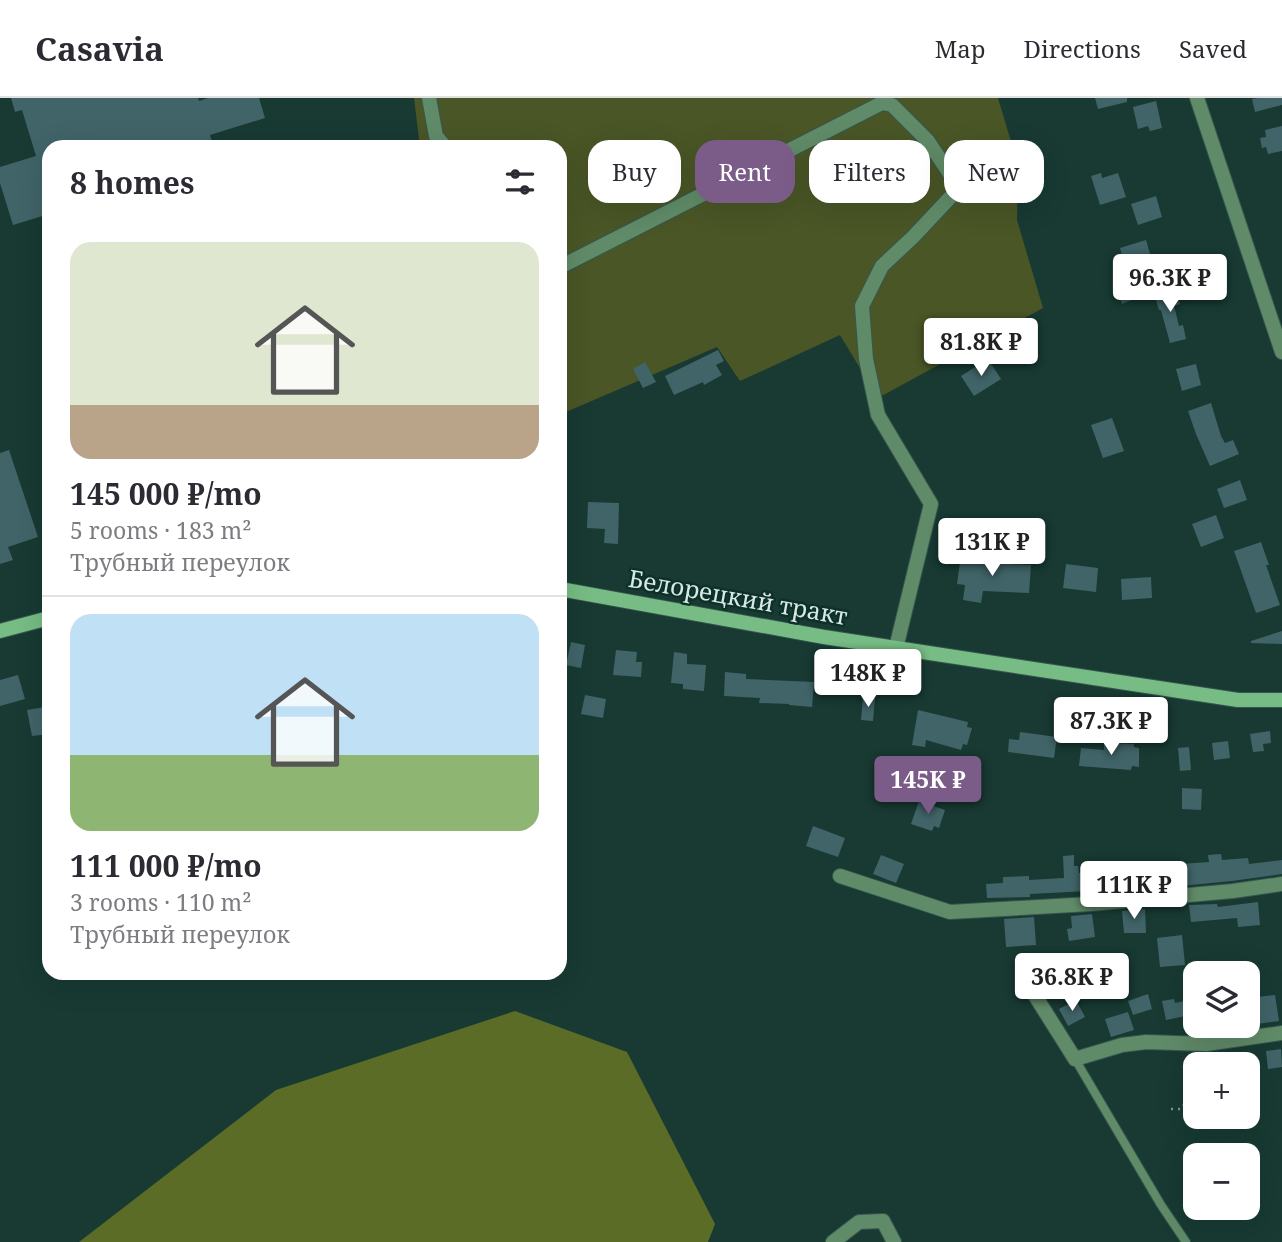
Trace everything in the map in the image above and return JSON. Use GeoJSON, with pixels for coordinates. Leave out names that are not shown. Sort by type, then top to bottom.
{"type":"FeatureCollection","features":[{"type":"Feature","properties":{"kind":"street"},"geometry":{"type":"LineString","coordinates":[[429,98],[436,136],[439,140]]}},
{"type":"Feature","properties":{"kind":"street"},"geometry":{"type":"LineString","coordinates":[[1197,98],[1282,352]]}},
{"type":"Feature","properties":{"kind":"street"},"geometry":{"type":"LineString","coordinates":[[567,263],[881,101],[892,105],[928,141],[959,188],[882,266],[862,306],[866,359],[878,415],[930,504],[896,648]]}},
{"type":"Feature","properties":{"kind":"street","name":"Белорецкий тракт"},"geometry":{"type":"LineString","coordinates":[[567,590],[811,635],[1238,700],[1282,700]]}},
{"type":"Feature","properties":{"kind":"street"},"geometry":{"type":"LineString","coordinates":[[0,631],[42,620]]}},
{"type":"Feature","properties":{"kind":"street"},"geometry":{"type":"LineString","coordinates":[[840,876],[950,912],[1090,904],[1282,884]]}},
{"type":"Feature","properties":{"kind":"street"},"geometry":{"type":"LineString","coordinates":[[1029,986],[1075,1059],[1122,1045],[1146,1042],[1206,1044],[1282,1034]]}},
{"type":"Feature","properties":{"kind":"street"},"geometry":{"type":"LineString","coordinates":[[833,1242],[859,1222],[883,1222],[894,1242]]}},
{"type":"Feature","properties":{"kind":"lane"},"geometry":{"type":"LineString","coordinates":[[1075,1059],[1161,1205],[1186,1242]]}},
{"type":"Feature","properties":{"kind":"path"},"geometry":{"type":"LineString","coordinates":[[1171,1109],[1183,1107]]}},
{"type":"Feature","properties":{"kind":"green space"},"geometry":{"type":"Polygon","coordinates":[[[414,98],[998,98],[1011,140],[944,140],[944,203],[1017,203],[1017,220],[1043,308],[878,398],[840,335],[740,381],[717,347],[567,412],[567,140],[419,140],[414,98]]]}},
{"type":"Feature","properties":{"kind":"green space"},"geometry":{"type":"Polygon","coordinates":[[[515,1011],[627,1052],[715,1224],[708,1242],[79,1242],[276,1090],[515,1011]]]}},
{"type":"Feature","properties":{"kind":"building"},"geometry":{"type":"Polygon","coordinates":[[[11,98],[198,98],[199,101],[208,98],[259,98],[265,118],[210,135],[211,140],[42,140],[42,216],[13,225],[0,183],[0,167],[36,156],[22,110],[15,112],[11,98]]]}},
{"type":"Feature","properties":{"kind":"building"},"geometry":{"type":"Polygon","coordinates":[[[1095,98],[1127,98],[1127,102],[1098,109],[1095,98]]]}},
{"type":"Feature","properties":{"kind":"building"},"geometry":{"type":"Polygon","coordinates":[[[1282,98],[1282,105],[1255,112],[1252,99],[1282,98]]]}},
{"type":"Feature","properties":{"kind":"building"},"geometry":{"type":"Polygon","coordinates":[[[1156,101],[1162,128],[1150,131],[1148,126],[1138,129],[1133,107],[1156,101]]]}},
{"type":"Feature","properties":{"kind":"building"},"geometry":{"type":"Polygon","coordinates":[[[1282,126],[1282,151],[1268,154],[1266,147],[1262,148],[1260,138],[1266,137],[1265,130],[1282,126]]]}},
{"type":"Feature","properties":{"kind":"building"},"geometry":{"type":"Polygon","coordinates":[[[1101,173],[1102,178],[1118,173],[1126,197],[1100,205],[1091,176],[1101,173]]]}},
{"type":"Feature","properties":{"kind":"building"},"geometry":{"type":"Polygon","coordinates":[[[1156,196],[1162,217],[1138,225],[1131,204],[1156,196]]]}},
{"type":"Feature","properties":{"kind":"building"},"geometry":{"type":"Polygon","coordinates":[[[1146,240],[1153,264],[1140,268],[1149,293],[1122,304],[1116,287],[1130,282],[1120,248],[1146,240]]]}},
{"type":"Feature","properties":{"kind":"building"},"geometry":{"type":"Polygon","coordinates":[[[1175,288],[1180,304],[1174,306],[1179,326],[1183,325],[1186,339],[1170,343],[1154,294],[1175,288]]]}},
{"type":"Feature","properties":{"kind":"building"},"geometry":{"type":"Polygon","coordinates":[[[718,350],[724,361],[716,365],[722,375],[704,385],[703,382],[674,395],[665,376],[718,350]]]}},
{"type":"Feature","properties":{"kind":"building"},"geometry":{"type":"Polygon","coordinates":[[[988,359],[1001,379],[974,396],[961,376],[988,359]]]}},
{"type":"Feature","properties":{"kind":"building"},"geometry":{"type":"Polygon","coordinates":[[[645,362],[656,382],[643,388],[633,369],[645,362]]]}},
{"type":"Feature","properties":{"kind":"building"},"geometry":{"type":"Polygon","coordinates":[[[1196,364],[1201,385],[1182,391],[1176,369],[1196,364]]]}},
{"type":"Feature","properties":{"kind":"building"},"geometry":{"type":"Polygon","coordinates":[[[1211,403],[1221,436],[1225,443],[1233,440],[1239,454],[1210,466],[1188,411],[1211,403]]]}},
{"type":"Feature","properties":{"kind":"building"},"geometry":{"type":"Polygon","coordinates":[[[1112,418],[1124,451],[1103,458],[1091,425],[1112,418]]]}},
{"type":"Feature","properties":{"kind":"building"},"geometry":{"type":"Polygon","coordinates":[[[9,450],[38,537],[8,547],[13,560],[0,564],[0,453],[9,450]]]}},
{"type":"Feature","properties":{"kind":"building"},"geometry":{"type":"Polygon","coordinates":[[[1240,480],[1247,500],[1224,508],[1217,489],[1240,480]]]}},
{"type":"Feature","properties":{"kind":"building"},"geometry":{"type":"Polygon","coordinates":[[[588,502],[619,503],[618,544],[604,543],[605,529],[587,528],[588,502]]]}},
{"type":"Feature","properties":{"kind":"building"},"geometry":{"type":"Polygon","coordinates":[[[1216,515],[1224,538],[1201,547],[1192,524],[1216,515]]]}},
{"type":"Feature","properties":{"kind":"building"},"geometry":{"type":"Polygon","coordinates":[[[1261,542],[1280,605],[1256,613],[1234,551],[1261,542]]]}},
{"type":"Feature","properties":{"kind":"building"},"geometry":{"type":"Polygon","coordinates":[[[961,555],[988,559],[987,563],[1031,565],[1029,593],[983,591],[981,603],[963,600],[965,585],[957,584],[961,555]]]}},
{"type":"Feature","properties":{"kind":"building"},"geometry":{"type":"Polygon","coordinates":[[[1066,564],[1098,568],[1096,592],[1063,588],[1066,564]]]}},
{"type":"Feature","properties":{"kind":"building"},"geometry":{"type":"Polygon","coordinates":[[[1151,577],[1152,598],[1122,600],[1121,579],[1151,577]]]}},
{"type":"Feature","properties":{"kind":"building"},"geometry":{"type":"Polygon","coordinates":[[[1282,631],[1282,644],[1251,643],[1251,641],[1282,631]]]}},
{"type":"Feature","properties":{"kind":"building"},"geometry":{"type":"Polygon","coordinates":[[[571,642],[585,645],[581,668],[567,665],[571,642]]]}},
{"type":"Feature","properties":{"kind":"building"},"geometry":{"type":"Polygon","coordinates":[[[616,650],[637,652],[636,662],[642,662],[641,677],[613,675],[616,650]]]}},
{"type":"Feature","properties":{"kind":"building"},"geometry":{"type":"Polygon","coordinates":[[[674,652],[687,654],[687,664],[706,665],[704,691],[683,689],[683,684],[671,683],[674,652]]]}},
{"type":"Feature","properties":{"kind":"building"},"geometry":{"type":"Polygon","coordinates":[[[725,672],[746,674],[746,679],[814,682],[812,707],[759,703],[760,698],[724,696],[725,672]]]}},
{"type":"Feature","properties":{"kind":"building"},"geometry":{"type":"Polygon","coordinates":[[[18,675],[25,699],[0,706],[0,680],[18,675]]]}},
{"type":"Feature","properties":{"kind":"building"},"geometry":{"type":"Polygon","coordinates":[[[585,695],[606,699],[603,718],[581,714],[585,695]]]}},
{"type":"Feature","properties":{"kind":"building"},"geometry":{"type":"Polygon","coordinates":[[[863,697],[875,698],[873,721],[861,720],[863,697]]]}},
{"type":"Feature","properties":{"kind":"building"},"geometry":{"type":"Polygon","coordinates":[[[42,708],[42,735],[32,736],[27,710],[42,708]]]}},
{"type":"Feature","properties":{"kind":"building"},"geometry":{"type":"Polygon","coordinates":[[[918,710],[968,722],[967,727],[972,728],[967,745],[963,744],[961,750],[926,740],[925,747],[912,745],[918,710]]]}},
{"type":"Feature","properties":{"kind":"building"},"geometry":{"type":"Polygon","coordinates":[[[1270,731],[1271,743],[1263,744],[1264,751],[1253,752],[1250,734],[1270,731]]]}},
{"type":"Feature","properties":{"kind":"building"},"geometry":{"type":"Polygon","coordinates":[[[1020,732],[1057,737],[1054,758],[1008,752],[1009,739],[1019,740],[1020,732]]]}},
{"type":"Feature","properties":{"kind":"building"},"geometry":{"type":"Polygon","coordinates":[[[1228,741],[1230,758],[1214,760],[1212,743],[1228,741]]]}},
{"type":"Feature","properties":{"kind":"building"},"geometry":{"type":"Polygon","coordinates":[[[1104,743],[1134,744],[1134,747],[1139,748],[1139,767],[1132,766],[1131,770],[1079,766],[1081,748],[1104,750],[1104,743]]]}},
{"type":"Feature","properties":{"kind":"building"},"geometry":{"type":"Polygon","coordinates":[[[1189,747],[1191,770],[1180,771],[1178,748],[1189,747]]]}},
{"type":"Feature","properties":{"kind":"building"},"geometry":{"type":"Polygon","coordinates":[[[1182,788],[1202,789],[1201,810],[1182,809],[1182,788]]]}},
{"type":"Feature","properties":{"kind":"building"},"geometry":{"type":"Polygon","coordinates":[[[919,801],[945,810],[939,828],[934,826],[932,831],[911,824],[919,801]]]}},
{"type":"Feature","properties":{"kind":"building"},"geometry":{"type":"Polygon","coordinates":[[[813,826],[845,838],[838,857],[806,846],[813,826]]]}},
{"type":"Feature","properties":{"kind":"building"},"geometry":{"type":"Polygon","coordinates":[[[1221,854],[1222,860],[1248,858],[1249,864],[1282,860],[1282,874],[1181,886],[1180,864],[1209,862],[1208,855],[1221,854]]]}},
{"type":"Feature","properties":{"kind":"building"},"geometry":{"type":"Polygon","coordinates":[[[881,855],[904,864],[896,883],[873,874],[881,855]]]}},
{"type":"Feature","properties":{"kind":"building"},"geometry":{"type":"Polygon","coordinates":[[[1074,855],[1074,866],[1078,866],[1079,873],[1088,872],[1089,891],[987,898],[986,884],[1003,883],[1003,877],[1029,876],[1029,880],[1064,878],[1063,856],[1074,855]]]}},
{"type":"Feature","properties":{"kind":"building"},"geometry":{"type":"Polygon","coordinates":[[[1122,865],[1138,865],[1139,889],[1123,890],[1123,881],[1119,881],[1118,870],[1122,870],[1122,865]]]}},
{"type":"Feature","properties":{"kind":"building"},"geometry":{"type":"Polygon","coordinates":[[[1258,902],[1260,925],[1238,927],[1237,918],[1191,922],[1189,905],[1217,904],[1218,907],[1258,902]]]}},
{"type":"Feature","properties":{"kind":"building"},"geometry":{"type":"Polygon","coordinates":[[[1145,909],[1146,933],[1124,933],[1122,911],[1145,909]]]}},
{"type":"Feature","properties":{"kind":"building"},"geometry":{"type":"Polygon","coordinates":[[[1092,914],[1095,937],[1069,941],[1067,929],[1072,928],[1071,916],[1092,914]]]}},
{"type":"Feature","properties":{"kind":"building"},"geometry":{"type":"Polygon","coordinates":[[[1034,917],[1036,945],[1006,947],[1004,919],[1034,917]]]}},
{"type":"Feature","properties":{"kind":"building"},"geometry":{"type":"Polygon","coordinates":[[[1182,935],[1183,965],[1160,967],[1157,938],[1182,935]]]}},
{"type":"Feature","properties":{"kind":"building"},"geometry":{"type":"Polygon","coordinates":[[[1054,965],[1060,984],[1043,990],[1033,975],[1041,972],[1040,969],[1054,965]]]}},
{"type":"Feature","properties":{"kind":"building"},"geometry":{"type":"Polygon","coordinates":[[[1148,994],[1152,1009],[1133,1015],[1128,1001],[1148,994]]]}},
{"type":"Feature","properties":{"kind":"building"},"geometry":{"type":"Polygon","coordinates":[[[1275,995],[1279,1021],[1260,1023],[1260,997],[1275,995]]]}},
{"type":"Feature","properties":{"kind":"building"},"geometry":{"type":"Polygon","coordinates":[[[1174,999],[1175,1003],[1183,1001],[1183,1016],[1166,1020],[1162,1001],[1174,999]]]}},
{"type":"Feature","properties":{"kind":"building"},"geometry":{"type":"Polygon","coordinates":[[[1076,1000],[1085,1017],[1068,1026],[1059,1009],[1076,1000]]]}},
{"type":"Feature","properties":{"kind":"building"},"geometry":{"type":"Polygon","coordinates":[[[1128,1012],[1134,1030],[1111,1037],[1105,1019],[1128,1012]]]}},
{"type":"Feature","properties":{"kind":"building"},"geometry":{"type":"Polygon","coordinates":[[[1281,1049],[1282,1067],[1268,1069],[1266,1051],[1281,1049]]]}}]}
